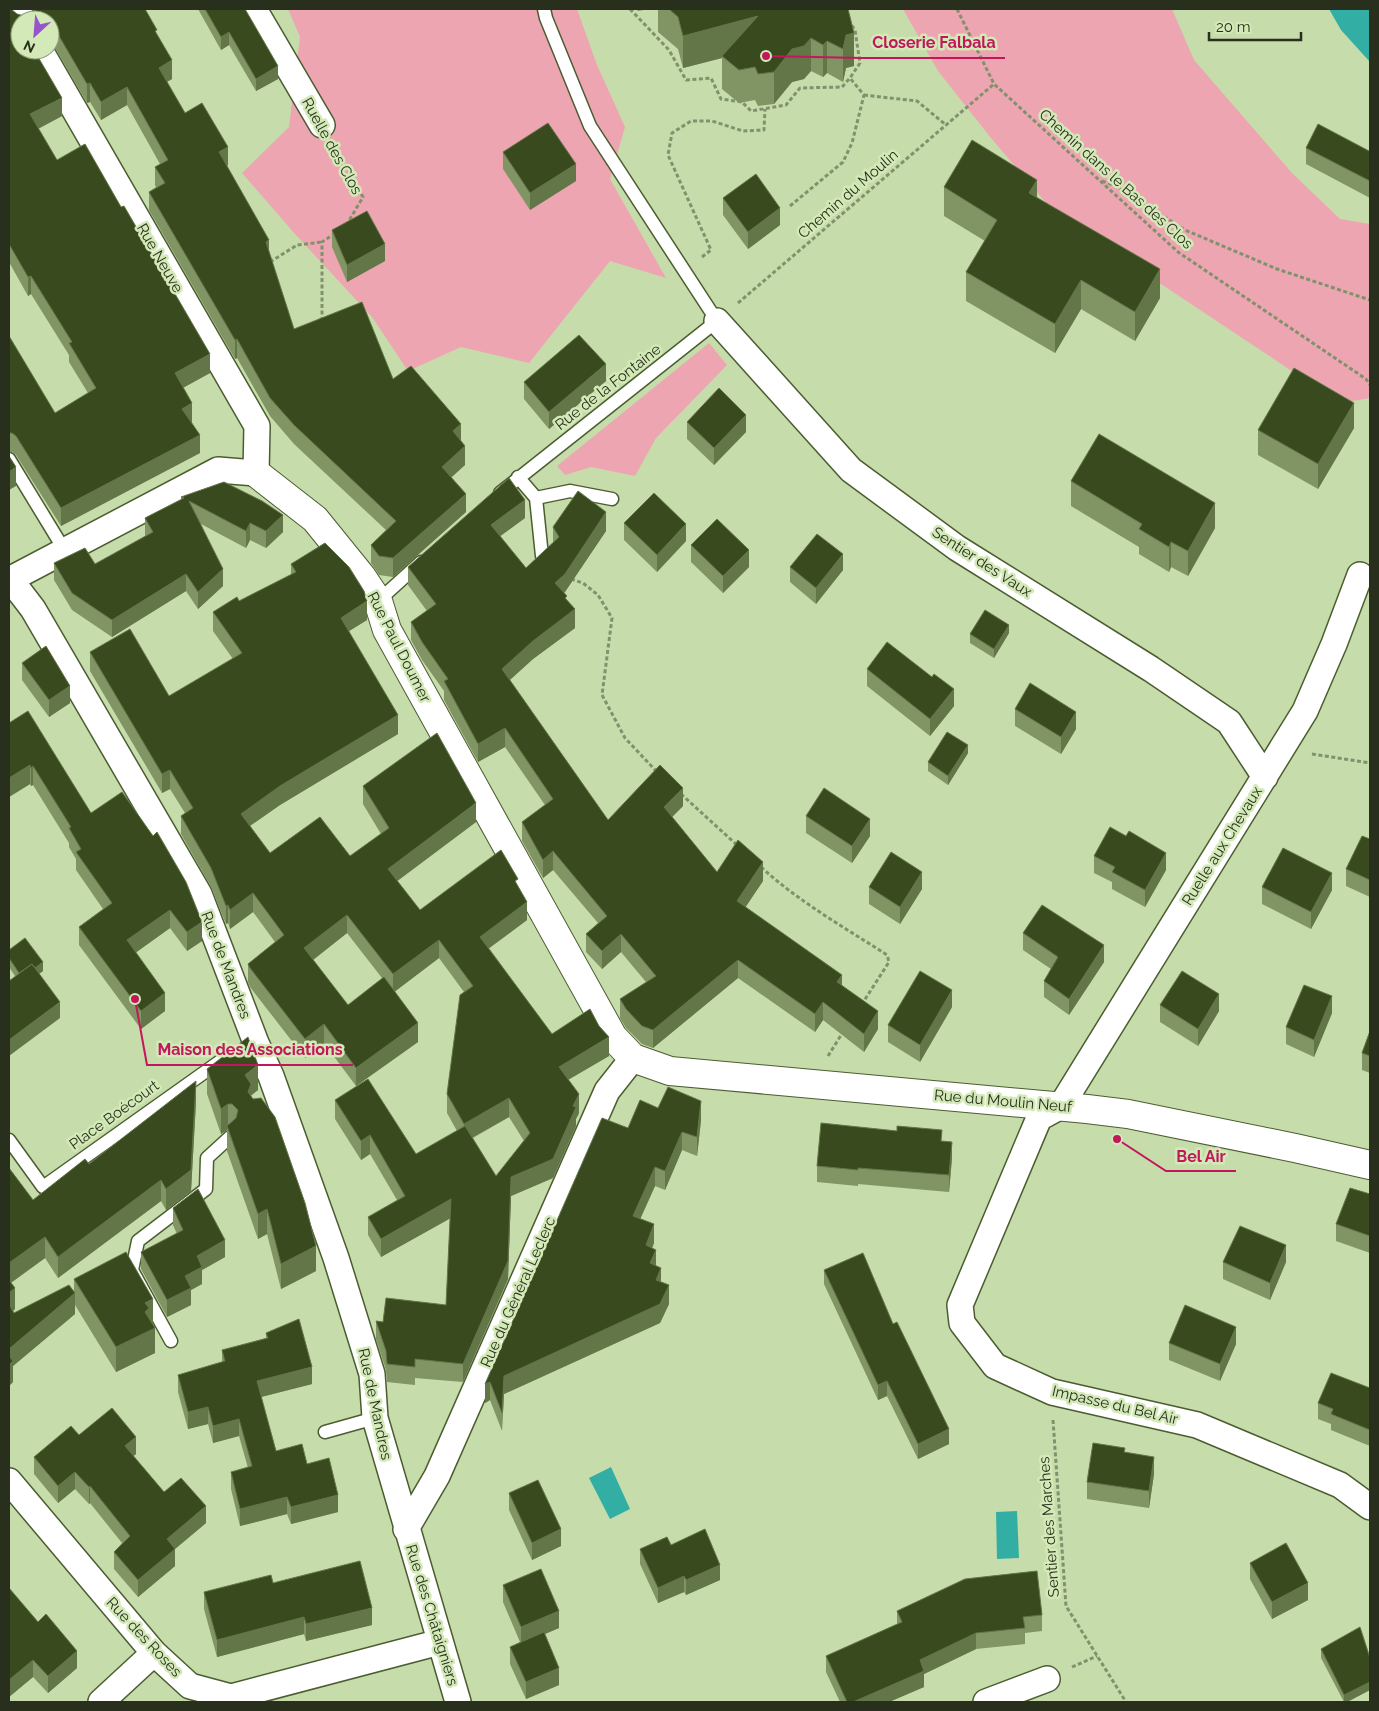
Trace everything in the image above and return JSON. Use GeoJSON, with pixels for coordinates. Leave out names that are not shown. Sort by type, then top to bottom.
{"type":"FeatureCollection","features":[{"type":"Feature","properties":{"kind":"street","name":"Ruelle des Clos"},"geometry":{"type":"LineString","coordinates":[[254,9],[322,125]]}},
{"type":"Feature","properties":{"kind":"street","name":"Rue Neuve"},"geometry":{"type":"LineString","coordinates":[[46,60],[256,426],[256,473]]}},
{"type":"Feature","properties":{"kind":"street","name":"Sentier des Vaux"},"geometry":{"type":"LineString","coordinates":[[717,321],[851,470],[957,548],[1151,669],[1229,722],[1265,777]]}},
{"type":"Feature","properties":{"kind":"street"},"geometry":{"type":"LineString","coordinates":[[9,580],[218,470],[256,473]]}},
{"type":"Feature","properties":{"kind":"street","name":"Rue Paul Doumer"},"geometry":{"type":"LineString","coordinates":[[256,473],[315,519],[362,577],[378,601],[387,630],[613,1037],[633,1058]]}},
{"type":"Feature","properties":{"kind":"street","name":"Ruelle aux Chevaux"},"geometry":{"type":"LineString","coordinates":[[1061,1106],[1305,711],[1334,644],[1360,575]]}},
{"type":"Feature","properties":{"kind":"street","name":"Rue de Mandres"},"geometry":{"type":"LineString","coordinates":[[9,580],[33,609],[199,894],[244,1047],[271,1076],[275,1103],[336,1258],[372,1374],[375,1418],[406,1529]]}},
{"type":"Feature","properties":{"kind":"street","name":"Rue du Moulin Neuf"},"geometry":{"type":"LineString","coordinates":[[633,1058],[670,1071],[1061,1106],[1128,1114],[1370,1165]]}},
{"type":"Feature","properties":{"kind":"street","name":"Rue du Général Leclerc"},"geometry":{"type":"LineString","coordinates":[[406,1529],[437,1476],[607,1091],[633,1058]]}},
{"type":"Feature","properties":{"kind":"street","name":"Impasse du Bel Air"},"geometry":{"type":"LineString","coordinates":[[1061,1106],[1039,1118],[960,1305],[962,1323],[995,1366],[1052,1392],[1197,1424],[1340,1485],[1370,1507]]}},
{"type":"Feature","properties":{"kind":"street","name":"Rue des Roses"},"geometry":{"type":"LineString","coordinates":[[9,1481],[154,1653],[190,1686],[231,1697],[440,1642]]}},
{"type":"Feature","properties":{"kind":"street","name":"Rue des Châtaigniers"},"geometry":{"type":"LineString","coordinates":[[406,1529],[458,1702]]}},
{"type":"Feature","properties":{"kind":"street"},"geometry":{"type":"LineString","coordinates":[[101,1702],[154,1653]]}},
{"type":"Feature","properties":{"kind":"street"},"geometry":{"type":"LineString","coordinates":[[986,1702],[1047,1679]]}},
{"type":"Feature","properties":{"kind":"lane"},"geometry":{"type":"LineString","coordinates":[[544,9],[590,126],[717,321]]}},
{"type":"Feature","properties":{"kind":"lane","name":"Rue de la Fontaine"},"geometry":{"type":"LineString","coordinates":[[490,503],[518,478],[717,321]]}},
{"type":"Feature","properties":{"kind":"lane"},"geometry":{"type":"LineString","coordinates":[[9,459],[65,551]]}},
{"type":"Feature","properties":{"kind":"lane"},"geometry":{"type":"LineString","coordinates":[[518,478],[536,498],[542,556]]}},
{"type":"Feature","properties":{"kind":"lane"},"geometry":{"type":"LineString","coordinates":[[536,498],[570,491],[612,499]]}},
{"type":"Feature","properties":{"kind":"lane"},"geometry":{"type":"LineString","coordinates":[[378,601],[432,553]]}},
{"type":"Feature","properties":{"kind":"lane","name":"Place Boécourt"},"geometry":{"type":"LineString","coordinates":[[9,1140],[43,1187],[202,1073],[244,1047]]}},
{"type":"Feature","properties":{"kind":"lane"},"geometry":{"type":"LineString","coordinates":[[171,1341],[132,1270],[138,1241],[206,1189],[207,1158],[230,1137]]}},
{"type":"Feature","properties":{"kind":"lane"},"geometry":{"type":"LineString","coordinates":[[325,1432],[375,1418]]}},
{"type":"Feature","properties":{"kind":"path"},"geometry":{"type":"LineString","coordinates":[[630,9],[669,50],[686,80],[711,78],[721,99],[742,102],[751,111],[786,105],[800,88],[842,87],[860,63],[856,30],[844,16]]}},
{"type":"Feature","properties":{"kind":"path","name":"Chemin dans le Bas des Clos"},"geometry":{"type":"LineString","coordinates":[[957,9],[994,84],[1178,252],[1366,379],[1370,385]]}},
{"type":"Feature","properties":{"kind":"path"},"geometry":{"type":"LineString","coordinates":[[850,78],[864,95],[917,101],[946,125]]}},
{"type":"Feature","properties":{"kind":"path","name":"Chemin du Moulin"},"geometry":{"type":"LineString","coordinates":[[717,321],[994,84]]}},
{"type":"Feature","properties":{"kind":"path"},"geometry":{"type":"LineString","coordinates":[[790,206],[843,162],[854,135],[864,95]]}},
{"type":"Feature","properties":{"kind":"path"},"geometry":{"type":"LineString","coordinates":[[684,271],[711,250],[668,155],[672,133],[691,121],[712,121],[743,131],[764,130],[765,109]]}},
{"type":"Feature","properties":{"kind":"path","name":"Ruelle des Clos"},"geometry":{"type":"LineString","coordinates":[[322,125],[363,197],[346,225]]}},
{"type":"Feature","properties":{"kind":"path"},"geometry":{"type":"LineString","coordinates":[[1099,180],[1116,186],[1185,230],[1277,269],[1370,300]]}},
{"type":"Feature","properties":{"kind":"path"},"geometry":{"type":"LineString","coordinates":[[264,265],[297,245],[322,242],[338,230]]}},
{"type":"Feature","properties":{"kind":"path"},"geometry":{"type":"LineString","coordinates":[[322,242],[322,330]]}},
{"type":"Feature","properties":{"kind":"path"},"geometry":{"type":"LineString","coordinates":[[542,556],[557,574],[583,583],[598,595],[612,618],[602,695],[625,738],[661,775]]}},
{"type":"Feature","properties":{"kind":"path"},"geometry":{"type":"LineString","coordinates":[[1282,749],[1370,763]]}},
{"type":"Feature","properties":{"kind":"path"},"geometry":{"type":"LineString","coordinates":[[675,789],[740,849]]}},
{"type":"Feature","properties":{"kind":"path"},"geometry":{"type":"LineString","coordinates":[[755,862],[776,882],[811,908],[887,955],[889,962],[856,1012]]}},
{"type":"Feature","properties":{"kind":"path"},"geometry":{"type":"LineString","coordinates":[[810,1084],[846,1029]]}},
{"type":"Feature","properties":{"kind":"path","name":"Sentier des Marches"},"geometry":{"type":"LineString","coordinates":[[1052,1392],[1066,1606],[1126,1702]]}},
{"type":"Feature","properties":{"kind":"shaded area"},"geometry":{"type":"Polygon","coordinates":[[[288,9],[577,9],[597,65],[625,127],[610,179],[666,278],[610,261],[529,363],[461,347],[408,371],[372,317],[295,234],[242,173],[289,127],[300,37],[288,9]]]}},
{"type":"Feature","properties":{"kind":"shaded area"},"geometry":{"type":"Polygon","coordinates":[[[903,9],[1172,9],[1194,60],[1292,173],[1340,219],[1370,224],[1370,398],[1340,403],[1164,286],[1069,230],[991,138],[938,71],[903,9]]]}},
{"type":"Feature","properties":{"kind":"shaded area"},"geometry":{"type":"Polygon","coordinates":[[[709,343],[727,365],[656,438],[635,476],[591,467],[565,475],[557,466],[709,343]]]}},
{"type":"Feature","properties":{"kind":"water"},"geometry":{"type":"Polygon","coordinates":[[[1329,9],[1370,9],[1370,62],[1341,30],[1329,9]]]}},
{"type":"Feature","properties":{"kind":"water"},"geometry":{"type":"Polygon","coordinates":[[[611,1467],[630,1509],[610,1519],[589,1478],[611,1467]]]}},
{"type":"Feature","properties":{"kind":"water"},"geometry":{"type":"Polygon","coordinates":[[[1017,1511],[1019,1558],[997,1559],[996,1512],[1017,1511]]]}},
{"type":"Feature","properties":{"kind":"building"},"geometry":{"type":"Polygon","coordinates":[[[9,9],[11,9],[10,60],[40,60],[62,98],[30,114],[57,160],[85,144],[121,207],[124,206],[210,354],[175,373],[192,403],[182,409],[200,435],[61,508],[16,436],[9,433],[9,336],[55,413],[96,388],[69,343],[72,342],[31,276],[28,277],[9,244],[9,9]]]}},
{"type":"Feature","properties":{"kind":"building"},"geometry":{"type":"Polygon","coordinates":[[[145,9],[172,60],[159,68],[185,113],[202,103],[228,147],[219,152],[269,240],[266,242],[294,329],[362,302],[393,379],[411,366],[461,424],[453,431],[465,446],[442,467],[466,494],[393,558],[379,556],[371,545],[396,521],[294,425],[270,398],[149,192],[165,183],[155,167],[168,160],[127,87],[101,102],[90,83],[87,84],[60,38],[60,10],[34,10],[145,9]]]}},
{"type":"Feature","properties":{"kind":"building"},"geometry":{"type":"Polygon","coordinates":[[[205,9],[245,9],[278,66],[256,79],[229,32],[221,37],[205,9]]]}},
{"type":"Feature","properties":{"kind":"building"},"geometry":{"type":"Polygon","coordinates":[[[669,9],[848,9],[854,33],[846,35],[843,49],[827,41],[823,45],[811,38],[804,46],[792,49],[774,72],[758,74],[755,67],[739,70],[722,56],[758,16],[683,36],[678,17],[669,9]]]}},
{"type":"Feature","properties":{"kind":"building"},"geometry":{"type":"Polygon","coordinates":[[[548,123],[576,164],[530,193],[503,152],[548,123]]]}},
{"type":"Feature","properties":{"kind":"building"},"geometry":{"type":"Polygon","coordinates":[[[1318,124],[1369,151],[1370,148],[1370,181],[1306,148],[1318,124]]]}},
{"type":"Feature","properties":{"kind":"building"},"geometry":{"type":"Polygon","coordinates":[[[972,140],[1037,180],[1029,193],[1160,269],[1135,312],[1081,280],[1055,324],[966,272],[997,220],[944,187],[972,140]]]}},
{"type":"Feature","properties":{"kind":"building"},"geometry":{"type":"Polygon","coordinates":[[[756,174],[780,208],[748,232],[723,198],[756,174]]]}},
{"type":"Feature","properties":{"kind":"building"},"geometry":{"type":"Polygon","coordinates":[[[367,211],[385,244],[347,265],[332,230],[367,211]]]}},
{"type":"Feature","properties":{"kind":"building"},"geometry":{"type":"Polygon","coordinates":[[[579,335],[606,364],[549,412],[524,382],[579,335]]]}},
{"type":"Feature","properties":{"kind":"building"},"geometry":{"type":"Polygon","coordinates":[[[1294,368],[1354,403],[1318,464],[1258,430],[1294,368]]]}},
{"type":"Feature","properties":{"kind":"building"},"geometry":{"type":"Polygon","coordinates":[[[719,388],[746,415],[714,448],[687,422],[719,388]]]}},
{"type":"Feature","properties":{"kind":"building"},"geometry":{"type":"Polygon","coordinates":[[[1099,434],[1215,503],[1188,551],[1171,542],[1169,547],[1139,529],[1142,524],[1071,481],[1099,434]]]}},
{"type":"Feature","properties":{"kind":"building"},"geometry":{"type":"Polygon","coordinates":[[[9,456],[16,467],[9,472],[9,456]]]}},
{"type":"Feature","properties":{"kind":"building"},"geometry":{"type":"Polygon","coordinates":[[[509,478],[525,500],[491,525],[526,568],[559,537],[553,527],[578,491],[606,512],[565,574],[555,583],[567,596],[565,598],[575,609],[533,641],[502,669],[608,820],[660,765],[683,788],[664,807],[717,872],[738,840],[763,862],[737,901],[842,975],[837,982],[878,1011],[864,1034],[823,1002],[815,1014],[738,960],[653,1030],[642,1026],[626,1009],[620,999],[656,976],[621,934],[602,951],[586,934],[607,916],[553,851],[543,860],[522,822],[553,799],[505,728],[478,744],[444,681],[448,679],[422,642],[411,622],[436,604],[408,567],[509,478]]]}},
{"type":"Feature","properties":{"kind":"building"},"geometry":{"type":"Polygon","coordinates":[[[224,482],[262,501],[283,515],[266,531],[250,523],[246,531],[189,501],[223,569],[198,592],[186,574],[112,620],[72,593],[54,563],[85,548],[95,564],[153,532],[145,518],[184,498],[181,497],[224,482]]]}},
{"type":"Feature","properties":{"kind":"building"},"geometry":{"type":"Polygon","coordinates":[[[654,493],[686,524],[657,555],[624,523],[654,493]]]}},
{"type":"Feature","properties":{"kind":"building"},"geometry":{"type":"Polygon","coordinates":[[[717,519],[749,550],[723,576],[691,545],[717,519]]]}},
{"type":"Feature","properties":{"kind":"building"},"geometry":{"type":"Polygon","coordinates":[[[817,534],[843,554],[816,588],[790,567],[817,534]]]}},
{"type":"Feature","properties":{"kind":"building"},"geometry":{"type":"Polygon","coordinates":[[[325,543],[349,567],[364,591],[367,601],[341,618],[398,715],[280,786],[241,814],[270,853],[320,817],[350,856],[389,828],[363,786],[437,733],[476,803],[388,869],[420,910],[501,850],[518,879],[515,881],[527,902],[480,937],[552,1034],[590,1009],[599,1026],[609,1037],[559,1067],[579,1094],[573,1106],[576,1107],[553,1159],[511,1177],[508,1261],[463,1364],[415,1359],[415,1367],[387,1364],[386,1351],[376,1321],[383,1322],[386,1298],[446,1305],[451,1199],[381,1239],[368,1217],[405,1196],[370,1135],[361,1141],[335,1100],[368,1079],[416,1154],[465,1126],[496,1176],[530,1133],[509,1098],[464,1124],[447,1094],[460,995],[473,986],[439,940],[393,974],[347,915],[304,948],[348,1005],[384,977],[418,1023],[356,1068],[324,1024],[305,1039],[248,964],[284,935],[253,893],[230,910],[228,905],[226,906],[211,868],[181,816],[193,808],[170,770],[162,774],[90,652],[130,629],[169,696],[242,653],[213,612],[237,597],[239,601],[296,572],[291,564],[325,543]]]}},
{"type":"Feature","properties":{"kind":"building"},"geometry":{"type":"Polygon","coordinates":[[[985,610],[1009,625],[994,649],[970,634],[985,610]]]}},
{"type":"Feature","properties":{"kind":"building"},"geometry":{"type":"Polygon","coordinates":[[[887,642],[932,677],[934,674],[954,689],[930,719],[867,669],[887,642]]]}},
{"type":"Feature","properties":{"kind":"building"},"geometry":{"type":"Polygon","coordinates":[[[46,646],[70,686],[49,700],[22,663],[46,646]]]}},
{"type":"Feature","properties":{"kind":"building"},"geometry":{"type":"Polygon","coordinates":[[[1030,683],[1076,712],[1061,737],[1015,709],[1030,683]]]}},
{"type":"Feature","properties":{"kind":"building"},"geometry":{"type":"Polygon","coordinates":[[[28,711],[91,813],[122,792],[153,836],[157,832],[186,882],[202,922],[187,932],[170,910],[127,940],[165,993],[141,1011],[79,927],[112,903],[76,852],[81,849],[69,828],[71,827],[33,766],[31,768],[30,765],[9,778],[9,723],[28,711]]]}},
{"type":"Feature","properties":{"kind":"building"},"geometry":{"type":"Polygon","coordinates":[[[947,732],[968,745],[948,776],[928,762],[947,732]]]}},
{"type":"Feature","properties":{"kind":"building"},"geometry":{"type":"Polygon","coordinates":[[[824,788],[870,819],[852,846],[806,816],[824,788]]]}},
{"type":"Feature","properties":{"kind":"building"},"geometry":{"type":"Polygon","coordinates":[[[1110,827],[1126,836],[1129,831],[1166,853],[1145,890],[1112,872],[1115,867],[1094,856],[1110,827]]]}},
{"type":"Feature","properties":{"kind":"building"},"geometry":{"type":"Polygon","coordinates":[[[1362,836],[1370,839],[1370,880],[1346,869],[1362,836]]]}},
{"type":"Feature","properties":{"kind":"building"},"geometry":{"type":"Polygon","coordinates":[[[1283,848],[1332,873],[1311,912],[1262,887],[1283,848]]]}},
{"type":"Feature","properties":{"kind":"building"},"geometry":{"type":"Polygon","coordinates":[[[891,852],[922,872],[900,907],[869,887],[891,852]]]}},
{"type":"Feature","properties":{"kind":"building"},"geometry":{"type":"Polygon","coordinates":[[[1042,905],[1104,945],[1069,999],[1044,981],[1058,957],[1023,933],[1042,905]]]}},
{"type":"Feature","properties":{"kind":"building"},"geometry":{"type":"Polygon","coordinates":[[[25,938],[43,962],[35,968],[32,964],[19,973],[9,958],[9,950],[25,938]]]}},
{"type":"Feature","properties":{"kind":"building"},"geometry":{"type":"Polygon","coordinates":[[[32,964],[60,1002],[9,1040],[9,981],[32,964]]]}},
{"type":"Feature","properties":{"kind":"building"},"geometry":{"type":"Polygon","coordinates":[[[920,971],[952,990],[920,1045],[888,1025],[920,971]]]}},
{"type":"Feature","properties":{"kind":"building"},"geometry":{"type":"Polygon","coordinates":[[[1182,971],[1219,994],[1198,1029],[1160,1005],[1182,971]]]}},
{"type":"Feature","properties":{"kind":"building"},"geometry":{"type":"Polygon","coordinates":[[[1304,985],[1332,996],[1314,1040],[1286,1027],[1304,985]]]}},
{"type":"Feature","properties":{"kind":"building"},"geometry":{"type":"Polygon","coordinates":[[[1370,1031],[1370,1056],[1362,1053],[1370,1031]]]}},
{"type":"Feature","properties":{"kind":"building"},"geometry":{"type":"Polygon","coordinates":[[[248,1037],[258,1065],[245,1075],[251,1084],[248,1092],[253,1099],[261,1098],[275,1117],[305,1203],[316,1246],[281,1264],[267,1209],[258,1214],[227,1126],[236,1118],[238,1110],[232,1104],[228,1104],[221,1109],[207,1069],[248,1037]]]}},
{"type":"Feature","properties":{"kind":"building"},"geometry":{"type":"Polygon","coordinates":[[[196,1081],[191,1170],[166,1189],[161,1180],[58,1257],[45,1237],[9,1263],[9,1168],[33,1200],[85,1159],[89,1164],[196,1081]]]}},
{"type":"Feature","properties":{"kind":"building"},"geometry":{"type":"Polygon","coordinates":[[[668,1087],[701,1101],[697,1137],[682,1132],[665,1171],[655,1167],[633,1216],[654,1224],[646,1245],[656,1250],[650,1263],[661,1268],[656,1280],[669,1285],[660,1304],[504,1376],[502,1413],[490,1382],[485,1384],[602,1118],[628,1128],[640,1100],[658,1108],[668,1087]]]}},
{"type":"Feature","properties":{"kind":"building"},"geometry":{"type":"Polygon","coordinates":[[[821,1123],[897,1131],[897,1126],[942,1130],[941,1141],[952,1142],[949,1175],[817,1166],[821,1123]]]}},
{"type":"Feature","properties":{"kind":"building"},"geometry":{"type":"Polygon","coordinates":[[[1350,1188],[1370,1194],[1370,1236],[1336,1224],[1350,1188]]]}},
{"type":"Feature","properties":{"kind":"building"},"geometry":{"type":"Polygon","coordinates":[[[198,1189],[225,1240],[197,1256],[202,1267],[185,1276],[191,1288],[167,1300],[141,1252],[183,1230],[173,1208],[198,1189]]]}},
{"type":"Feature","properties":{"kind":"building"},"geometry":{"type":"Polygon","coordinates":[[[1240,1226],[1286,1245],[1270,1283],[1223,1262],[1240,1226]]]}},
{"type":"Feature","properties":{"kind":"building"},"geometry":{"type":"Polygon","coordinates":[[[126,1252],[153,1299],[145,1303],[149,1308],[145,1312],[155,1328],[116,1347],[74,1279],[126,1252]]]}},
{"type":"Feature","properties":{"kind":"building"},"geometry":{"type":"Polygon","coordinates":[[[863,1253],[893,1324],[897,1322],[949,1429],[918,1444],[887,1381],[878,1385],[824,1270],[863,1253]]]}},
{"type":"Feature","properties":{"kind":"building"},"geometry":{"type":"Polygon","coordinates":[[[9,1280],[15,1288],[9,1293],[9,1280]]]}},
{"type":"Feature","properties":{"kind":"building"},"geometry":{"type":"Polygon","coordinates":[[[69,1285],[75,1293],[9,1349],[9,1304],[14,1313],[69,1285]]]}},
{"type":"Feature","properties":{"kind":"building"},"geometry":{"type":"Polygon","coordinates":[[[1185,1305],[1236,1327],[1220,1364],[1169,1343],[1185,1305]]]}},
{"type":"Feature","properties":{"kind":"building"},"geometry":{"type":"Polygon","coordinates":[[[299,1319],[312,1367],[257,1381],[276,1451],[302,1444],[307,1464],[329,1458],[338,1495],[291,1507],[287,1497],[240,1509],[231,1472],[252,1466],[239,1419],[213,1426],[208,1407],[188,1412],[178,1375],[225,1361],[222,1350],[268,1338],[266,1333],[299,1319]]]}},
{"type":"Feature","properties":{"kind":"building"},"geometry":{"type":"Polygon","coordinates":[[[9,1356],[13,1361],[9,1365],[9,1356]]]}},
{"type":"Feature","properties":{"kind":"building"},"geometry":{"type":"Polygon","coordinates":[[[1331,1373],[1370,1388],[1370,1430],[1331,1414],[1333,1409],[1318,1403],[1331,1373]]]}},
{"type":"Feature","properties":{"kind":"building"},"geometry":{"type":"Polygon","coordinates":[[[112,1408],[136,1437],[125,1446],[164,1492],[181,1478],[206,1506],[167,1539],[175,1549],[138,1580],[114,1552],[130,1536],[90,1486],[75,1472],[58,1486],[34,1457],[71,1426],[79,1435],[112,1408]]]}},
{"type":"Feature","properties":{"kind":"building"},"geometry":{"type":"Polygon","coordinates":[[[1093,1443],[1125,1448],[1124,1452],[1154,1457],[1149,1491],[1087,1482],[1093,1443]]]}},
{"type":"Feature","properties":{"kind":"building"},"geometry":{"type":"Polygon","coordinates":[[[538,1480],[561,1529],[532,1543],[509,1493],[538,1480]]]}},
{"type":"Feature","properties":{"kind":"building"},"geometry":{"type":"Polygon","coordinates":[[[705,1529],[720,1565],[686,1580],[684,1576],[658,1588],[640,1549],[667,1537],[671,1545],[705,1529]]]}},
{"type":"Feature","properties":{"kind":"building"},"geometry":{"type":"Polygon","coordinates":[[[1286,1543],[1308,1583],[1272,1602],[1250,1563],[1286,1543]]]}},
{"type":"Feature","properties":{"kind":"building"},"geometry":{"type":"Polygon","coordinates":[[[360,1561],[372,1608],[306,1624],[304,1617],[217,1640],[204,1592],[271,1575],[273,1583],[360,1561]]]}},
{"type":"Feature","properties":{"kind":"building"},"geometry":{"type":"Polygon","coordinates":[[[541,1569],[559,1611],[521,1627],[503,1585],[541,1569]]]}},
{"type":"Feature","properties":{"kind":"building"},"geometry":{"type":"Polygon","coordinates":[[[1037,1571],[1042,1615],[1023,1617],[1025,1628],[976,1633],[920,1660],[924,1671],[853,1702],[847,1702],[826,1656],[902,1622],[897,1611],[965,1579],[1037,1571]]]}},
{"type":"Feature","properties":{"kind":"building"},"geometry":{"type":"Polygon","coordinates":[[[9,1588],[38,1622],[46,1614],[77,1651],[48,1676],[33,1660],[9,1680],[9,1588]]]}},
{"type":"Feature","properties":{"kind":"building"},"geometry":{"type":"Polygon","coordinates":[[[1360,1627],[1370,1658],[1370,1682],[1344,1695],[1321,1649],[1360,1627]]]}},
{"type":"Feature","properties":{"kind":"building"},"geometry":{"type":"Polygon","coordinates":[[[544,1632],[559,1668],[526,1682],[510,1647],[544,1632]]]}},
{"type":"Feature","properties":{"kind":"place","name":"Closerie Falbala"},"geometry":{"type":"Point","coordinates":[766,56]}},
{"type":"Feature","properties":{"kind":"place","name":"Maison des Associations"},"geometry":{"type":"Point","coordinates":[135,999]}},
{"type":"Feature","properties":{"kind":"place","name":"Bel Air"},"geometry":{"type":"Point","coordinates":[1117,1139]}}]}
